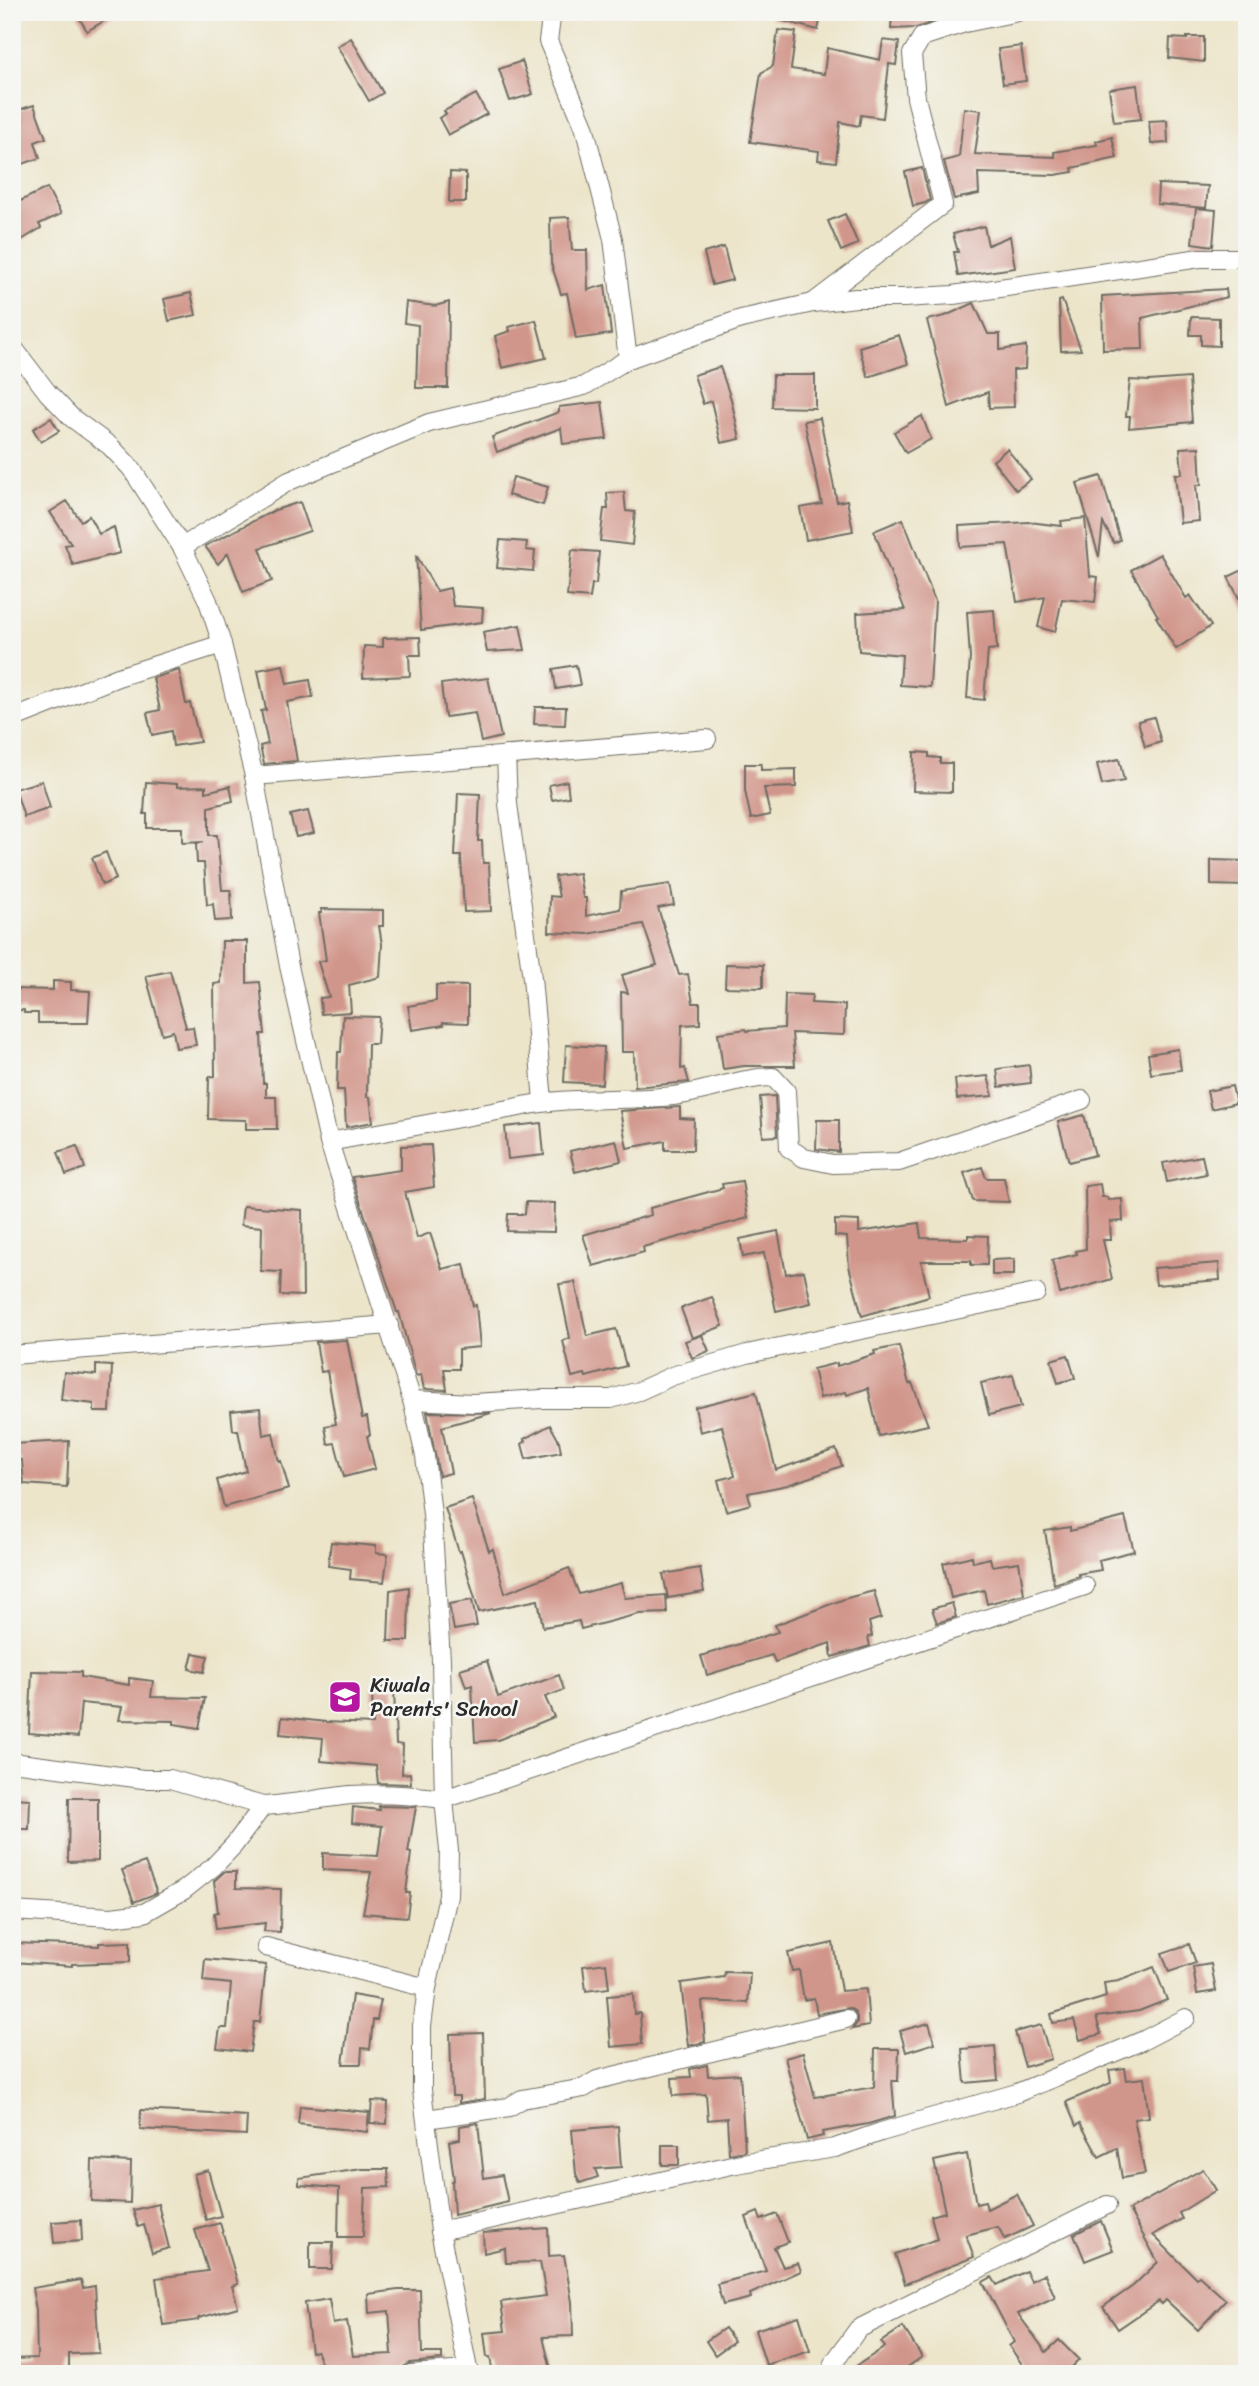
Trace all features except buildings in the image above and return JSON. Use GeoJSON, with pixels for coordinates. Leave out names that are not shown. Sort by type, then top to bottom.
{"type":"FeatureCollection","features":[{"type":"Feature","properties":{"kind":"street"},"geometry":{"type":"LineString","coordinates":[[552,12],[548,41],[584,126],[613,239],[628,359]]}},
{"type":"Feature","properties":{"kind":"street"},"geometry":{"type":"LineString","coordinates":[[813,303],[943,204],[916,98],[912,54],[922,37],[965,23],[1018,12]]}},
{"type":"Feature","properties":{"kind":"street"},"geometry":{"type":"LineString","coordinates":[[182,547],[289,481],[429,423],[584,386],[628,359],[741,319],[813,303],[856,298],[904,299],[953,295],[1200,258],[1247,258]]}},
{"type":"Feature","properties":{"kind":"street"},"geometry":{"type":"LineString","coordinates":[[12,346],[48,393],[72,418],[110,446],[131,468],[182,547],[208,601],[222,643],[254,776],[289,966],[329,1142],[412,1400],[425,1456],[432,1514],[441,1660],[444,1799],[449,1851],[448,1896],[422,2026],[422,2090],[440,2231],[468,2372],[410,2374]]}},
{"type":"Feature","properties":{"kind":"street"},"geometry":{"type":"LineString","coordinates":[[12,719],[118,677],[222,643]]}},
{"type":"Feature","properties":{"kind":"street"},"geometry":{"type":"LineString","coordinates":[[254,776],[707,739]]}},
{"type":"Feature","properties":{"kind":"street"},"geometry":{"type":"LineString","coordinates":[[506,755],[508,804],[531,967],[543,1101]]}},
{"type":"Feature","properties":{"kind":"street"},"geometry":{"type":"LineString","coordinates":[[329,1142],[543,1101],[663,1097],[689,1094],[732,1082],[774,1077],[786,1091],[789,1149],[804,1158],[833,1164],[899,1162],[1082,1100]]}},
{"type":"Feature","properties":{"kind":"street"},"geometry":{"type":"LineString","coordinates":[[412,1400],[473,1403],[611,1399],[639,1391],[672,1376],[747,1354],[1036,1293]]}},
{"type":"Feature","properties":{"kind":"street"},"geometry":{"type":"LineString","coordinates":[[12,1355],[389,1325]]}},
{"type":"Feature","properties":{"kind":"street"},"geometry":{"type":"LineString","coordinates":[[12,1762],[143,1779],[170,1779],[263,1806],[351,1795],[411,1795],[444,1799],[1085,1586]]}},
{"type":"Feature","properties":{"kind":"street"},"geometry":{"type":"LineString","coordinates":[[12,1912],[111,1917],[144,1913],[184,1889],[213,1867],[234,1845],[263,1806]]}},
{"type":"Feature","properties":{"kind":"street"},"geometry":{"type":"LineString","coordinates":[[266,1947],[428,1988]]}},
{"type":"Feature","properties":{"kind":"street"},"geometry":{"type":"LineString","coordinates":[[440,2231],[736,2164],[835,2148],[1017,2093],[1144,2040],[1186,2018]]}},
{"type":"Feature","properties":{"kind":"street"},"geometry":{"type":"LineString","coordinates":[[426,2119],[509,2107],[522,2099],[584,2088],[597,2080],[846,2019]]}},
{"type":"Feature","properties":{"kind":"street"},"geometry":{"type":"LineString","coordinates":[[831,2374],[835,2361],[858,2329],[1107,2205]]}},
{"type":"Feature","properties":{"kind":"place","name":"Kiwala Parents' School"},"geometry":{"type":"Point","coordinates":[345,1697]}}]}
